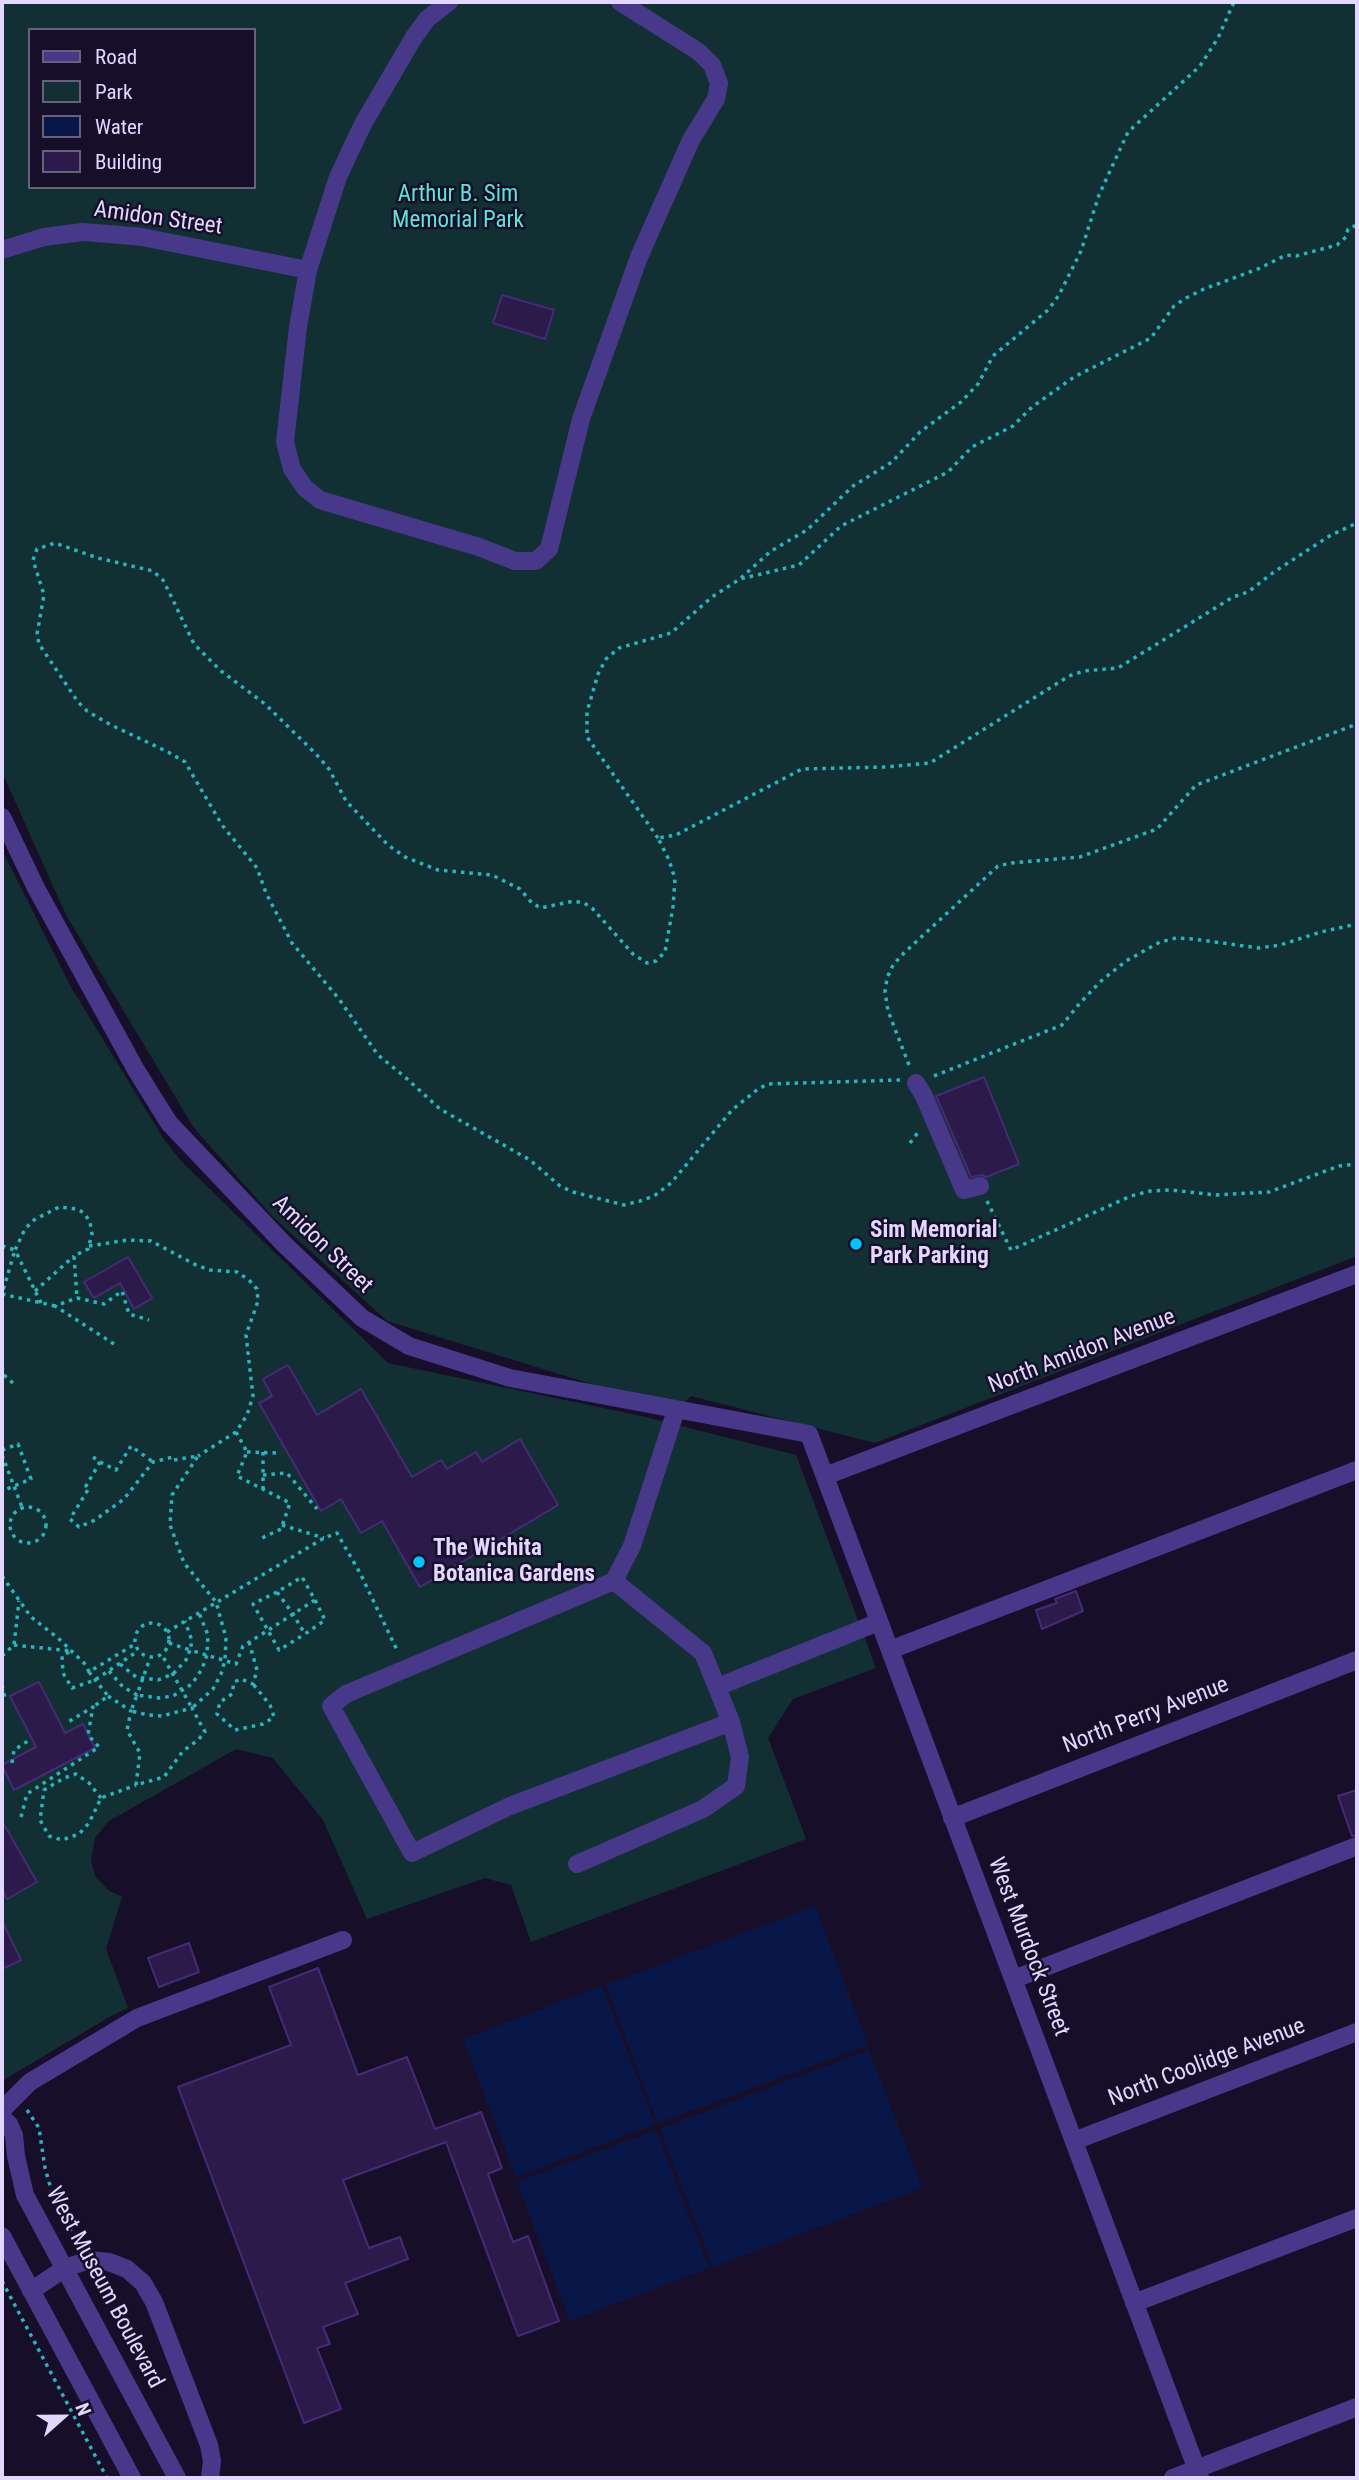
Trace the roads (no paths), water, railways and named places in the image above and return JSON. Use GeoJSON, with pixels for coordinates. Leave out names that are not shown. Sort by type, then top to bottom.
{"type":"FeatureCollection","features":[{"type":"Feature","properties":{"kind":"street"},"geometry":{"type":"LineString","coordinates":[[449,2],[427,19],[414,37],[363,124],[338,177],[308,270],[298,327],[285,442],[292,469],[305,488],[320,500],[479,547],[515,561],[536,561],[549,549],[581,419],[639,257],[691,140],[716,99],[719,83],[712,65],[699,52],[620,2]]}},
{"type":"Feature","properties":{"kind":"street","name":"Amidon Street"},"geometry":{"type":"LineString","coordinates":[[2,250],[44,237],[82,232],[142,237],[308,270]]}},
{"type":"Feature","properties":{"kind":"street","name":"Amidon Street"},"geometry":{"type":"LineString","coordinates":[[2,817],[49,912],[136,1070],[169,1123],[284,1244],[362,1318],[408,1346],[510,1378],[809,1434]]}},
{"type":"Feature","properties":{"kind":"street"},"geometry":{"type":"LineString","coordinates":[[916,1083],[964,1190],[980,1186]]}},
{"type":"Feature","properties":{"kind":"street","name":"North Amidon Avenue"},"geometry":{"type":"LineString","coordinates":[[825,1476],[1357,1274]]}},
{"type":"Feature","properties":{"kind":"street"},"geometry":{"type":"LineString","coordinates":[[676,1410],[632,1546],[614,1581],[346,1693],[331,1706],[412,1853],[510,1806],[731,1722]]}},
{"type":"Feature","properties":{"kind":"street","name":"West Murdock Street"},"geometry":{"type":"LineString","coordinates":[[809,1434],[1198,2474]]}},
{"type":"Feature","properties":{"kind":"street"},"geometry":{"type":"LineString","coordinates":[[890,1650],[1357,1470]]}},
{"type":"Feature","properties":{"kind":"street"},"geometry":{"type":"LineString","coordinates":[[577,1864],[703,1809],[736,1786],[740,1757],[731,1722],[703,1653],[614,1581]]}},
{"type":"Feature","properties":{"kind":"street"},"geometry":{"type":"LineString","coordinates":[[717,1687],[879,1622]]}},
{"type":"Feature","properties":{"kind":"street","name":"North Perry Avenue"},"geometry":{"type":"LineString","coordinates":[[953,1818],[1357,1660]]}},
{"type":"Feature","properties":{"kind":"street"},"geometry":{"type":"LineString","coordinates":[[1014,1979],[1357,1846]]}},
{"type":"Feature","properties":{"kind":"street"},"geometry":{"type":"LineString","coordinates":[[2,2110],[30,2082],[137,2018],[343,1940]]}},
{"type":"Feature","properties":{"kind":"street","name":"North Coolidge Avenue"},"geometry":{"type":"LineString","coordinates":[[1074,2141],[1357,2032]]}},
{"type":"Feature","properties":{"kind":"street","name":"West Museum Boulevard"},"geometry":{"type":"LineString","coordinates":[[2,2117],[14,2135],[25,2195],[177,2478]]}},
{"type":"Feature","properties":{"kind":"street"},"geometry":{"type":"LineString","coordinates":[[1134,2303],[1357,2218]]}},
{"type":"Feature","properties":{"kind":"street"},"geometry":{"type":"LineString","coordinates":[[2,2236],[132,2478]]}},
{"type":"Feature","properties":{"kind":"street"},"geometry":{"type":"LineString","coordinates":[[31,2291],[65,2268],[89,2260],[108,2262],[127,2269],[143,2283],[154,2302],[209,2445],[212,2461],[210,2478]]}},
{"type":"Feature","properties":{"kind":"street"},"geometry":{"type":"LineString","coordinates":[[1173,2478],[1198,2474],[1357,2407]]}},
{"type":"Feature","properties":{"kind":"water"},"geometry":{"type":"Polygon","coordinates":[[[815,1906],[868,2045],[658,2123],[606,1985],[815,1906]]]}},
{"type":"Feature","properties":{"kind":"water"},"geometry":{"type":"Polygon","coordinates":[[[602,1986],[655,2124],[516,2177],[463,2039],[602,1986]]]}},
{"type":"Feature","properties":{"kind":"water"},"geometry":{"type":"Polygon","coordinates":[[[869,2050],[922,2188],[713,2267],[660,2129],[869,2050]]]}},
{"type":"Feature","properties":{"kind":"water"},"geometry":{"type":"Polygon","coordinates":[[[656,2130],[709,2268],[570,2321],[517,2182],[656,2130]]]}},
{"type":"Feature","properties":{"kind":"place","name":"Sim Memorial Park Parking"},"geometry":{"type":"Point","coordinates":[856,1244]}},
{"type":"Feature","properties":{"kind":"place","name":"The Wichita Botanica Gardens"},"geometry":{"type":"Point","coordinates":[419,1562]}},
{"type":"Feature","properties":{"kind":"park label","name":"Arthur B. Sim Memorial Park"},"geometry":{"type":"Point","coordinates":[458,208]}}]}
